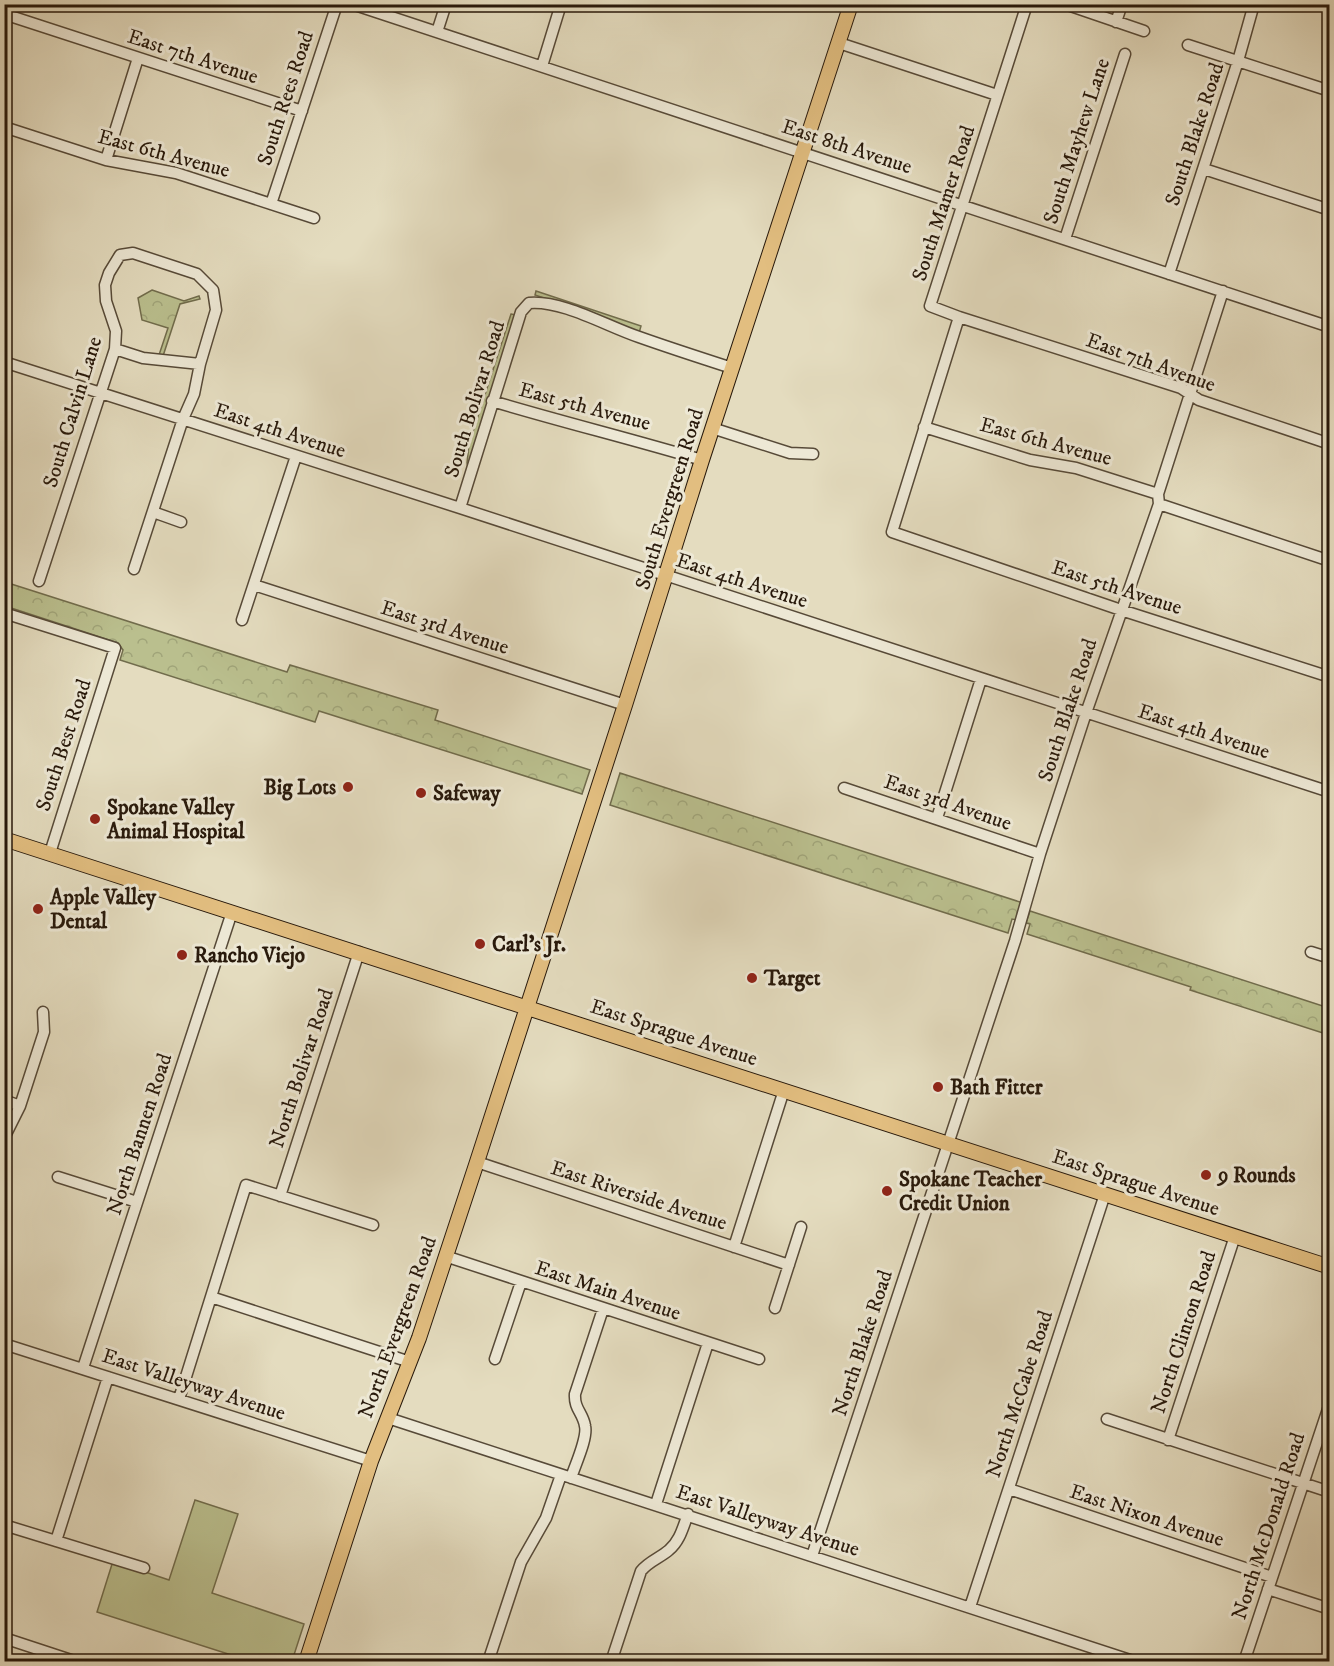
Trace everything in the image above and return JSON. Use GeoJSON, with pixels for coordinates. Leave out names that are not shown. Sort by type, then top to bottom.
{"type":"FeatureCollection","features":[{"type":"Feature","properties":{"kind":"main road","name":"South Evergreen Road"},"geometry":{"type":"LineString","coordinates":[[528,1006],[712,428],[851,4]]}},
{"type":"Feature","properties":{"kind":"main road","name":"East Sprague Avenue"},"geometry":{"type":"LineString","coordinates":[[4,838],[1329,1267]]}},
{"type":"Feature","properties":{"kind":"main road","name":"North Evergreen Road"},"geometry":{"type":"LineString","coordinates":[[306,1662],[371,1461],[410,1362],[528,1006]]}},
{"type":"Feature","properties":{"kind":"street","name":"South Rees Road"},"geometry":{"type":"LineString","coordinates":[[271,204],[337,4]]}},
{"type":"Feature","properties":{"kind":"street","name":"East 8th Avenue"},"geometry":{"type":"LineString","coordinates":[[352,4],[1329,327]]}},
{"type":"Feature","properties":{"kind":"street"},"geometry":{"type":"LineString","coordinates":[[437,32],[446,4]]}},
{"type":"Feature","properties":{"kind":"street"},"geometry":{"type":"LineString","coordinates":[[542,66],[561,4]]}},
{"type":"Feature","properties":{"kind":"street","name":"South Mamer Road"},"geometry":{"type":"LineString","coordinates":[[959,317],[930,306],[1028,4]]}},
{"type":"Feature","properties":{"kind":"street"},"geometry":{"type":"LineString","coordinates":[[1065,4],[1144,31]]}},
{"type":"Feature","properties":{"kind":"street"},"geometry":{"type":"LineString","coordinates":[[1116,22],[1122,4]]}},
{"type":"Feature","properties":{"kind":"street","name":"South Blake Road"},"geometry":{"type":"LineString","coordinates":[[1170,274],[1254,4]]}},
{"type":"Feature","properties":{"kind":"street","name":"East 7th Avenue"},"geometry":{"type":"LineString","coordinates":[[4,14],[302,111]]}},
{"type":"Feature","properties":{"kind":"street"},"geometry":{"type":"LineString","coordinates":[[839,43],[997,95]]}},
{"type":"Feature","properties":{"kind":"street"},"geometry":{"type":"LineString","coordinates":[[1188,45],[1329,91]]}},
{"type":"Feature","properties":{"kind":"street","name":"South Mayhew Lane"},"geometry":{"type":"LineString","coordinates":[[1065,239],[1125,54]]}},
{"type":"Feature","properties":{"kind":"street"},"geometry":{"type":"LineString","coordinates":[[106,160],[138,58]]}},
{"type":"Feature","properties":{"kind":"street","name":"East 6th Avenue"},"geometry":{"type":"LineString","coordinates":[[4,127],[106,160],[176,173],[314,218]]}},
{"type":"Feature","properties":{"kind":"street"},"geometry":{"type":"LineString","coordinates":[[1204,169],[1329,210]]}},
{"type":"Feature","properties":{"kind":"street","name":"South Calvin Lane"},"geometry":{"type":"LineString","coordinates":[[39,581],[115,349],[116,332],[106,302],[105,285],[120,255],[133,253],[197,274],[213,290],[216,310],[200,364]]}},
{"type":"Feature","properties":{"kind":"street","name":"South Blake Road"},"geometry":{"type":"LineString","coordinates":[[948,1143],[1015,941],[1040,854],[1158,499],[1223,291]]}},
{"type":"Feature","properties":{"kind":"street","name":"South Bolivar Road"},"geometry":{"type":"LineString","coordinates":[[460,508],[520,312],[529,303],[542,302],[553,305],[732,368]]}},
{"type":"Feature","properties":{"kind":"street","name":"East 7th Avenue"},"geometry":{"type":"LineString","coordinates":[[959,317],[1181,388],[1198,400],[1329,444]]}},
{"type":"Feature","properties":{"kind":"street"},"geometry":{"type":"LineString","coordinates":[[924,427],[959,317]]}},
{"type":"Feature","properties":{"kind":"street"},"geometry":{"type":"LineString","coordinates":[[115,349],[142,358],[200,364],[198,382],[183,419],[134,569]]}},
{"type":"Feature","properties":{"kind":"street","name":"East 4th Avenue"},"geometry":{"type":"LineString","coordinates":[[4,362],[460,508],[1329,792]]}},
{"type":"Feature","properties":{"kind":"street","name":"East 5th Avenue"},"geometry":{"type":"LineString","coordinates":[[492,401],[555,420],[627,437],[702,460]]}},
{"type":"Feature","properties":{"kind":"street","name":"East 6th Avenue"},"geometry":{"type":"LineString","coordinates":[[924,427],[1030,460],[1076,468],[1329,561]]}},
{"type":"Feature","properties":{"kind":"street","name":"East 5th Avenue"},"geometry":{"type":"LineString","coordinates":[[924,427],[892,532],[1121,610],[1329,677]]}},
{"type":"Feature","properties":{"kind":"street"},"geometry":{"type":"LineString","coordinates":[[712,428],[790,453],[813,454]]}},
{"type":"Feature","properties":{"kind":"street"},"geometry":{"type":"LineString","coordinates":[[242,620],[296,456]]}},
{"type":"Feature","properties":{"kind":"street"},"geometry":{"type":"LineString","coordinates":[[153,512],[181,522]]}},
{"type":"Feature","properties":{"kind":"street","name":"East 3rd Avenue"},"geometry":{"type":"LineString","coordinates":[[254,585],[625,705]]}},
{"type":"Feature","properties":{"kind":"street","name":"South Best Road"},"geometry":{"type":"LineString","coordinates":[[4,613],[115,648],[50,854]]}},
{"type":"Feature","properties":{"kind":"street"},"geometry":{"type":"LineString","coordinates":[[937,818],[981,679]]}},
{"type":"Feature","properties":{"kind":"street","name":"East 3rd Avenue"},"geometry":{"type":"LineString","coordinates":[[844,788],[1040,854]]}},
{"type":"Feature","properties":{"kind":"street","name":"North Bannen Road"},"geometry":{"type":"LineString","coordinates":[[83,1368],[232,912]]}},
{"type":"Feature","properties":{"kind":"street","name":"North Bolivar Road"},"geometry":{"type":"LineString","coordinates":[[280,1196],[359,952]]}},
{"type":"Feature","properties":{"kind":"street"},"geometry":{"type":"LineString","coordinates":[[1311,952],[1329,958]]}},
{"type":"Feature","properties":{"kind":"street"},"geometry":{"type":"LineString","coordinates":[[4,1138],[20,1106],[44,1032],[43,1012]]}},
{"type":"Feature","properties":{"kind":"street"},"geometry":{"type":"LineString","coordinates":[[734,1247],[784,1090]]}},
{"type":"Feature","properties":{"kind":"street"},"geometry":{"type":"LineString","coordinates":[[4,1100],[20,1106]]}},
{"type":"Feature","properties":{"kind":"street","name":"North Blake Road"},"geometry":{"type":"LineString","coordinates":[[812,1556],[948,1143]]}},
{"type":"Feature","properties":{"kind":"street","name":"East Riverside Avenue"},"geometry":{"type":"LineString","coordinates":[[477,1162],[789,1265]]}},
{"type":"Feature","properties":{"kind":"street"},"geometry":{"type":"LineString","coordinates":[[58,1178],[137,1202]]}},
{"type":"Feature","properties":{"kind":"street"},"geometry":{"type":"LineString","coordinates":[[179,1399],[246,1185],[373,1225]]}},
{"type":"Feature","properties":{"kind":"street","name":"North McCabe Road"},"geometry":{"type":"LineString","coordinates":[[970,1607],[1105,1194]]}},
{"type":"Feature","properties":{"kind":"street"},"geometry":{"type":"LineString","coordinates":[[775,1308],[801,1227]]}},
{"type":"Feature","properties":{"kind":"street","name":"North Clinton Road"},"geometry":{"type":"LineString","coordinates":[[1168,1440],[1235,1236]]}},
{"type":"Feature","properties":{"kind":"street","name":"East Main Avenue"},"geometry":{"type":"LineString","coordinates":[[445,1256],[759,1359]]}},
{"type":"Feature","properties":{"kind":"street"},"geometry":{"type":"LineString","coordinates":[[495,1359],[521,1282]]}},
{"type":"Feature","properties":{"kind":"street"},"geometry":{"type":"LineString","coordinates":[[211,1297],[410,1362]]}},
{"type":"Feature","properties":{"kind":"street"},"geometry":{"type":"LineString","coordinates":[[488,1662],[520,1562],[546,1518],[585,1433],[584,1420],[576,1408],[575,1394],[603,1309]]}},
{"type":"Feature","properties":{"kind":"street"},"geometry":{"type":"LineString","coordinates":[[656,1504],[708,1343]]}},
{"type":"Feature","properties":{"kind":"street","name":"East Valleyway Avenue"},"geometry":{"type":"LineString","coordinates":[[4,1344],[371,1461]]}},
{"type":"Feature","properties":{"kind":"street"},"geometry":{"type":"LineString","coordinates":[[56,1541],[108,1377]]}},
{"type":"Feature","properties":{"kind":"street","name":"North McDonald Road"},"geometry":{"type":"LineString","coordinates":[[1244,1662],[1329,1405]]}},
{"type":"Feature","properties":{"kind":"street","name":"East Valleyway Avenue"},"geometry":{"type":"LineString","coordinates":[[388,1418],[1136,1662]]}},
{"type":"Feature","properties":{"kind":"street"},"geometry":{"type":"LineString","coordinates":[[1107,1419],[1329,1492]]}},
{"type":"Feature","properties":{"kind":"street","name":"East Nixon Avenue"},"geometry":{"type":"LineString","coordinates":[[1009,1489],[1272,1577]]}},
{"type":"Feature","properties":{"kind":"street"},"geometry":{"type":"LineString","coordinates":[[612,1662],[641,1571],[648,1562],[671,1549],[679,1538],[688,1514]]}},
{"type":"Feature","properties":{"kind":"street"},"geometry":{"type":"LineString","coordinates":[[4,1525],[144,1568]]}},
{"type":"Feature","properties":{"kind":"street"},"geometry":{"type":"LineString","coordinates":[[1268,1589],[1329,1609]]}},
{"type":"Feature","properties":{"kind":"street"},"geometry":{"type":"LineString","coordinates":[[4,1638],[77,1662]]}},
{"type":"Feature","properties":{"kind":"green space"},"geometry":{"type":"Polygon","coordinates":[[[152,290],[184,301],[199,296],[200,299],[180,304],[163,356],[159,355],[168,328],[142,320],[138,298],[152,290]]]}},
{"type":"Feature","properties":{"kind":"green space"},"geometry":{"type":"Polygon","coordinates":[[[536,291],[641,326],[639,333],[535,295],[536,291]]]}},
{"type":"Feature","properties":{"kind":"green space"},"geometry":{"type":"Polygon","coordinates":[[[511,314],[516,315],[469,472],[467,463],[469,444],[511,314]]]}},
{"type":"Feature","properties":{"kind":"green space"},"geometry":{"type":"Polygon","coordinates":[[[5,582],[287,672],[290,665],[438,710],[435,720],[590,770],[582,794],[319,711],[315,722],[120,660],[123,650],[118,643],[5,606],[5,582]]]}},
{"type":"Feature","properties":{"kind":"green space"},"geometry":{"type":"Polygon","coordinates":[[[620,773],[1023,903],[1017,920],[1012,919],[1008,933],[610,805],[620,773]]]}},
{"type":"Feature","properties":{"kind":"green space"},"geometry":{"type":"Polygon","coordinates":[[[1030,911],[1329,1008],[1329,1035],[1027,934],[1030,924],[1026,923],[1030,911]]]}},
{"type":"Feature","properties":{"kind":"green space"},"geometry":{"type":"Polygon","coordinates":[[[195,1500],[238,1514],[212,1593],[304,1624],[292,1661],[250,1661],[97,1612],[113,1561],[169,1580],[195,1500]]]}},
{"type":"Feature","properties":{"kind":"place","name":"Big Lots"},"geometry":{"type":"Point","coordinates":[348,787]}},
{"type":"Feature","properties":{"kind":"place","name":"Safeway"},"geometry":{"type":"Point","coordinates":[421,793]}},
{"type":"Feature","properties":{"kind":"place","name":"Spokane Valley Animal Hospital"},"geometry":{"type":"Point","coordinates":[95,819]}},
{"type":"Feature","properties":{"kind":"place","name":"Apple Valley Dental"},"geometry":{"type":"Point","coordinates":[38,909]}},
{"type":"Feature","properties":{"kind":"place","name":"Carl's Jr."},"geometry":{"type":"Point","coordinates":[480,944]}},
{"type":"Feature","properties":{"kind":"place","name":"Rancho Viejo"},"geometry":{"type":"Point","coordinates":[182,955]}},
{"type":"Feature","properties":{"kind":"place","name":"Target"},"geometry":{"type":"Point","coordinates":[752,978]}},
{"type":"Feature","properties":{"kind":"place","name":"Bath Fitter"},"geometry":{"type":"Point","coordinates":[938,1087]}},
{"type":"Feature","properties":{"kind":"place","name":"9 Rounds"},"geometry":{"type":"Point","coordinates":[1206,1175]}},
{"type":"Feature","properties":{"kind":"place","name":"Spokane Teacher Credit Union"},"geometry":{"type":"Point","coordinates":[887,1191]}}]}
